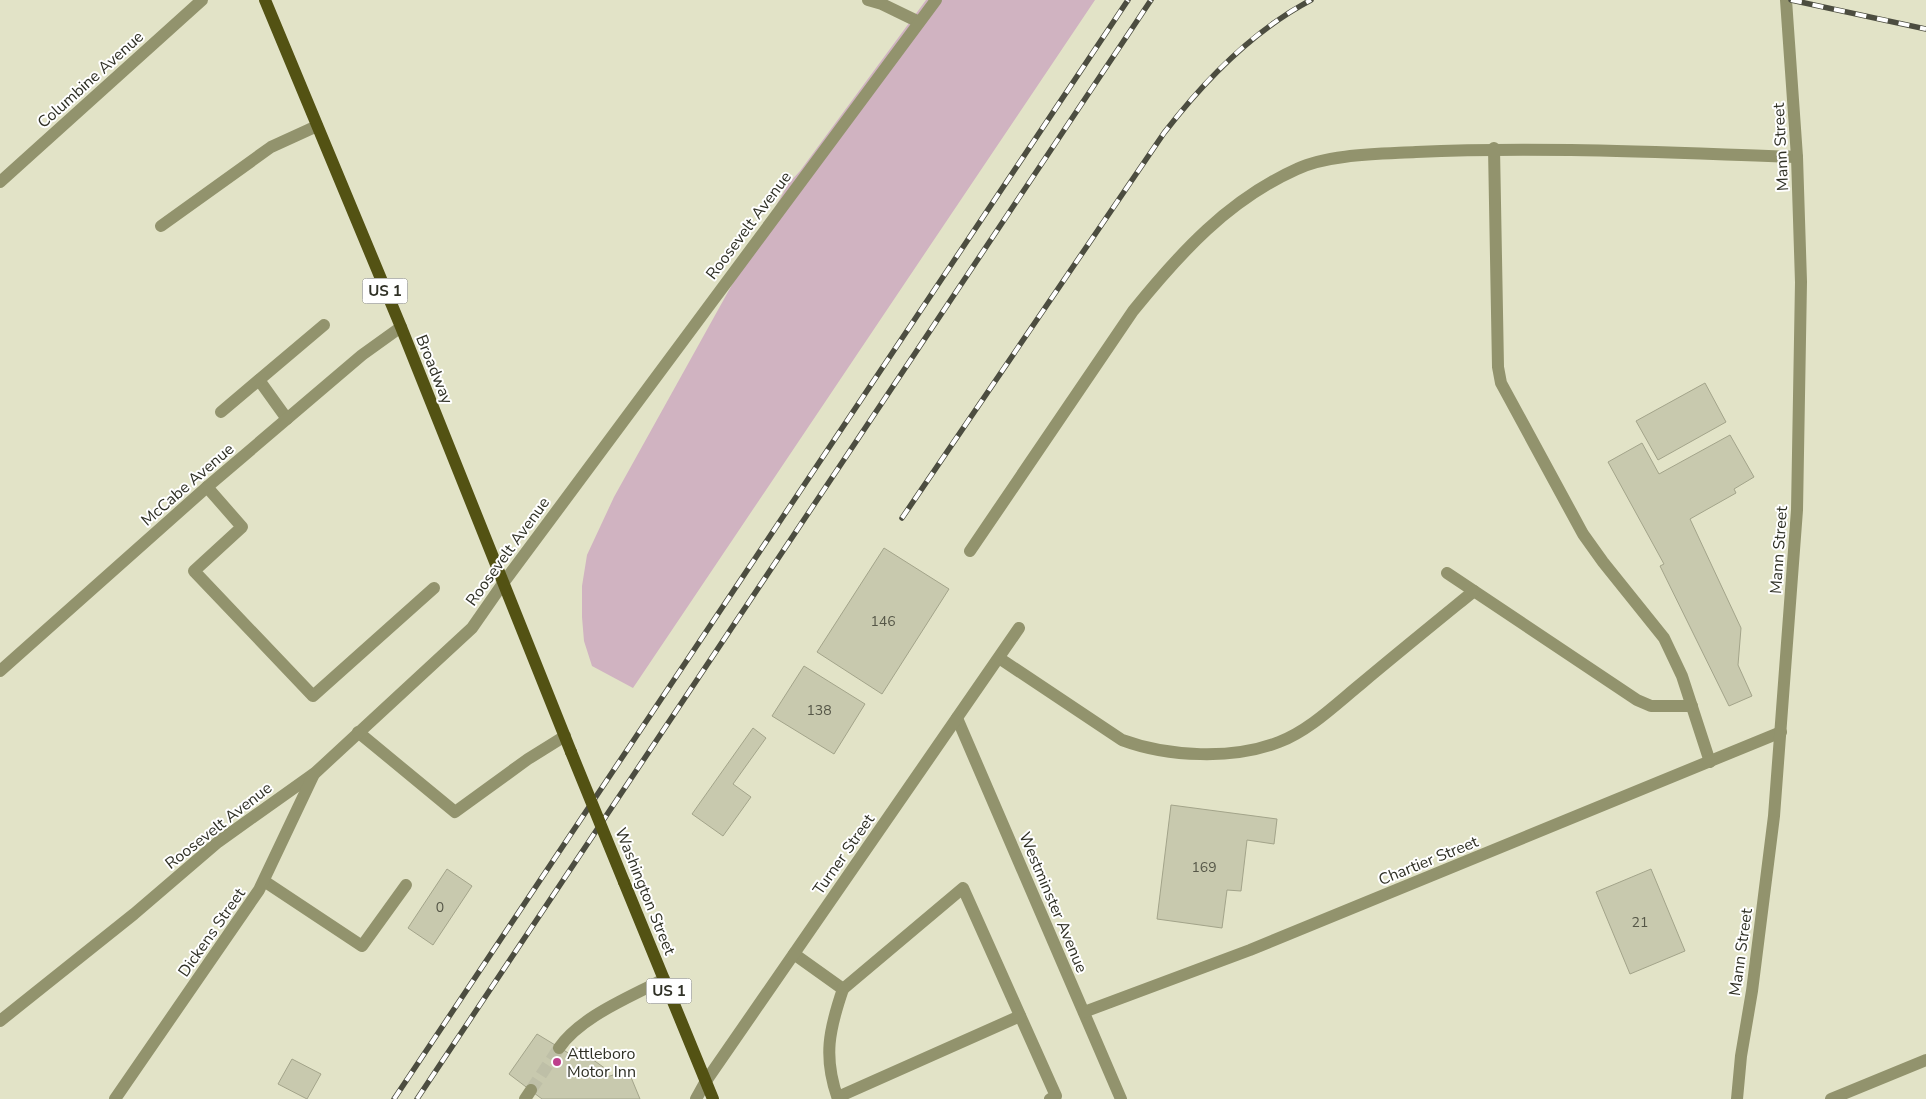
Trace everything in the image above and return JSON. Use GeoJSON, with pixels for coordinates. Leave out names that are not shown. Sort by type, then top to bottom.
{"type":"FeatureCollection","features":[{"type":"Feature","properties":{"kind":"main road","name":"Broadway"},"geometry":{"type":"LineString","coordinates":[[265,0],[504,582],[571,752]]}},
{"type":"Feature","properties":{"kind":"main road","name":"Washington Street"},"geometry":{"type":"LineString","coordinates":[[571,752],[713,1099]]}},
{"type":"Feature","properties":{"kind":"street","name":"Columbine Avenue"},"geometry":{"type":"LineString","coordinates":[[0,182],[202,0]]}},
{"type":"Feature","properties":{"kind":"street"},"geometry":{"type":"LineString","coordinates":[[868,0],[882,4],[919,22]]}},
{"type":"Feature","properties":{"kind":"street","name":"Roosevelt Avenue"},"geometry":{"type":"LineString","coordinates":[[0,1021],[134,914],[218,842],[315,773],[472,628],[504,582],[936,0]]}},
{"type":"Feature","properties":{"kind":"street","name":"Mann Street"},"geometry":{"type":"LineString","coordinates":[[1737,1099],[1741,1056],[1752,991],[1771,844],[1794,560],[1800,450],[1801,282],[1797,157],[1786,0]]}},
{"type":"Feature","properties":{"kind":"street"},"geometry":{"type":"LineString","coordinates":[[161,226],[271,146],[317,126]]}},
{"type":"Feature","properties":{"kind":"street"},"geometry":{"type":"LineString","coordinates":[[970,551],[1134,311],[1193,242],[1226,210],[1261,187],[1299,168],[1337,159],[1494,148],[1797,157]]}},
{"type":"Feature","properties":{"kind":"street"},"geometry":{"type":"LineString","coordinates":[[1494,148],[1498,367],[1501,383],[1583,534],[1664,638],[1682,676],[1710,762]]}},
{"type":"Feature","properties":{"kind":"street"},"geometry":{"type":"LineString","coordinates":[[221,412],[324,325]]}},
{"type":"Feature","properties":{"kind":"street","name":"McCabe Avenue"},"geometry":{"type":"LineString","coordinates":[[0,671],[287,418],[362,355],[400,327]]}},
{"type":"Feature","properties":{"kind":"street"},"geometry":{"type":"LineString","coordinates":[[259,380],[287,418]]}},
{"type":"Feature","properties":{"kind":"street"},"geometry":{"type":"LineString","coordinates":[[207,487],[242,527],[194,571],[313,696],[434,588]]}},
{"type":"Feature","properties":{"kind":"street"},"geometry":{"type":"LineString","coordinates":[[1446,573],[1637,700],[1651,706],[1692,706]]}},
{"type":"Feature","properties":{"kind":"street"},"geometry":{"type":"LineString","coordinates":[[999,658],[1122,740],[1142,747],[1161,750],[1237,753],[1260,749],[1301,731],[1474,591]]}},
{"type":"Feature","properties":{"kind":"street","name":"Turner Street"},"geometry":{"type":"LineString","coordinates":[[696,1099],[706,1081],[1019,628]]}},
{"type":"Feature","properties":{"kind":"street","name":"Westminster Avenue"},"geometry":{"type":"LineString","coordinates":[[957,718],[1121,1099]]}},
{"type":"Feature","properties":{"kind":"street"},"geometry":{"type":"LineString","coordinates":[[358,732],[456,812],[528,759],[565,736]]}},
{"type":"Feature","properties":{"kind":"street","name":"Chartier Street"},"geometry":{"type":"LineString","coordinates":[[1084,1012],[1258,946],[1781,732]]}},
{"type":"Feature","properties":{"kind":"street","name":"Dickens Street"},"geometry":{"type":"LineString","coordinates":[[115,1099],[264,882],[315,773]]}},
{"type":"Feature","properties":{"kind":"street"},"geometry":{"type":"LineString","coordinates":[[264,882],[362,946],[406,885]]}},
{"type":"Feature","properties":{"kind":"street"},"geometry":{"type":"LineString","coordinates":[[1020,1016],[838,1098],[830,1068],[828,1042],[834,1014],[844,989],[963,888],[1056,1096],[1050,1099]]}},
{"type":"Feature","properties":{"kind":"street"},"geometry":{"type":"LineString","coordinates":[[794,954],[844,989]]}},
{"type":"Feature","properties":{"kind":"street"},"geometry":{"type":"LineString","coordinates":[[559,1048],[571,1033],[586,1022],[664,978]]}},
{"type":"Feature","properties":{"kind":"street"},"geometry":{"type":"LineString","coordinates":[[1831,1099],[1926,1060]]}},
{"type":"Feature","properties":{"kind":"shaded area"},"geometry":{"type":"Polygon","coordinates":[[[926,0],[1095,0],[633,688],[592,666],[584,641],[582,617],[582,586],[587,555],[614,497],[788,184],[800,171],[926,0]]]}},
{"type":"Feature","properties":{"kind":"building"},"geometry":{"type":"Polygon","coordinates":[[[1705,383],[1726,422],[1658,460],[1636,421],[1705,383]]]}},
{"type":"Feature","properties":{"kind":"building"},"geometry":{"type":"Polygon","coordinates":[[[1730,435],[1754,477],[1734,489],[1736,493],[1690,519],[1741,628],[1738,665],[1752,696],[1729,706],[1660,566],[1664,564],[1608,462],[1642,443],[1659,474],[1730,435]]]}},
{"type":"Feature","properties":{"kind":"building"},"geometry":{"type":"Polygon","coordinates":[[[884,548],[949,589],[882,694],[817,652],[884,548]]]}},
{"type":"Feature","properties":{"kind":"building"},"geometry":{"type":"Polygon","coordinates":[[[804,666],[865,704],[834,754],[772,716],[804,666]]]}},
{"type":"Feature","properties":{"kind":"building"},"geometry":{"type":"Polygon","coordinates":[[[753,728],[766,738],[733,784],[751,797],[723,836],[692,814],[753,728]]]}},
{"type":"Feature","properties":{"kind":"building"},"geometry":{"type":"Polygon","coordinates":[[[1171,805],[1277,819],[1274,844],[1247,840],[1241,891],[1227,890],[1222,928],[1157,919],[1171,805]]]}},
{"type":"Feature","properties":{"kind":"building"},"geometry":{"type":"Polygon","coordinates":[[[447,869],[472,886],[433,945],[408,928],[447,869]]]}},
{"type":"Feature","properties":{"kind":"building"},"geometry":{"type":"Polygon","coordinates":[[[1651,869],[1685,951],[1630,974],[1596,892],[1651,869]]]}},
{"type":"Feature","properties":{"kind":"building","name":"Attleboro Motor Inn"},"geometry":{"type":"Polygon","coordinates":[[[537,1034],[570,1054],[575,1047],[606,1069],[603,1074],[607,1077],[628,1070],[640,1099],[542,1099],[509,1074],[537,1034]]]}},
{"type":"Feature","properties":{"kind":"building"},"geometry":{"type":"Polygon","coordinates":[[[292,1059],[321,1074],[307,1099],[278,1084],[292,1059]]]}},
{"type":"Feature","properties":{"kind":"tunnel"},"geometry":{"type":"LineString","coordinates":[[531,1090],[559,1048]]}},
{"type":"Feature","properties":{"kind":"railway"},"geometry":{"type":"LineString","coordinates":[[394,1099],[1128,0]]}},
{"type":"Feature","properties":{"kind":"railway"},"geometry":{"type":"LineString","coordinates":[[417,1099],[1151,0]]}},
{"type":"Feature","properties":{"kind":"railway"},"geometry":{"type":"LineString","coordinates":[[902,518],[1164,133],[1179,114],[1213,76],[1249,42],[1289,12],[1311,0]]}},
{"type":"Feature","properties":{"kind":"railway"},"geometry":{"type":"LineString","coordinates":[[1791,0],[1926,29]]}},
{"type":"Feature","properties":{"kind":"place","name":"Attleboro Motor Inn"},"geometry":{"type":"Point","coordinates":[557,1062]}}]}
